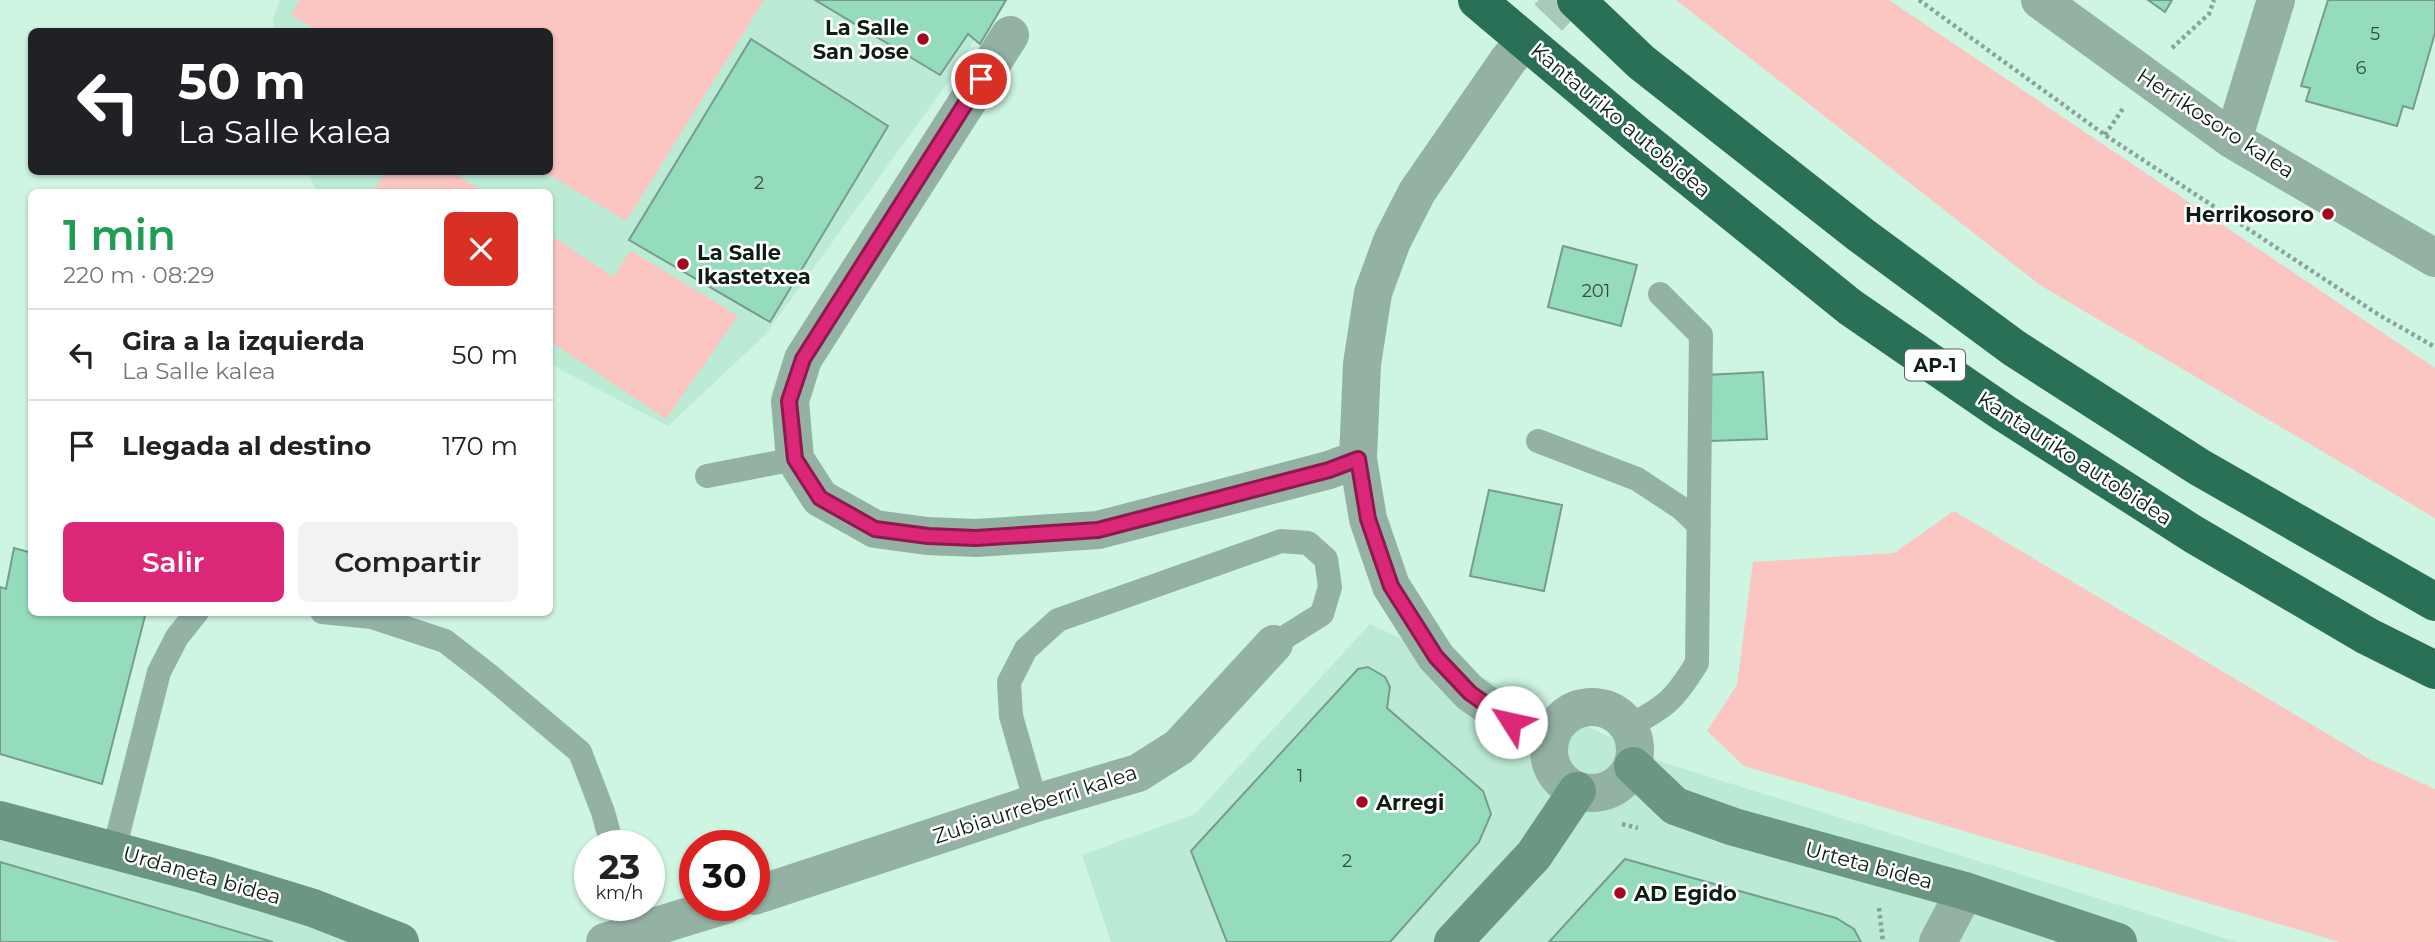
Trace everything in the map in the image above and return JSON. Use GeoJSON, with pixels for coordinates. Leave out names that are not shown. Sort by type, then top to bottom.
{"type":"FeatureCollection","features":[{"type":"Feature","properties":{"kind":"highway","name":"Kantauriko autobidea"},"geometry":{"type":"LineString","coordinates":[[1477,0],[1636,134],[1850,307],[2004,413],[2193,534],[2367,636],[2435,670]]}},
{"type":"Feature","properties":{"kind":"highway","name":"AP-1"},"geometry":{"type":"LineString","coordinates":[[1576,0],[1641,62],[1861,235],[2014,348],[2199,467],[2435,602]]}},
{"type":"Feature","properties":{"kind":"street","name":"Herrikosoro kalea"},"geometry":{"type":"LineString","coordinates":[[2039,0],[2233,140],[2435,258]]}},
{"type":"Feature","properties":{"kind":"street"},"geometry":{"type":"LineString","coordinates":[[2233,140],[2276,0]]}},
{"type":"Feature","properties":{"kind":"street"},"geometry":{"type":"LineString","coordinates":[[1010,35],[803,359],[789,401],[795,459],[820,498],[875,529],[928,536],[976,538],[1098,530],[1329,470],[1358,459]]}},
{"type":"Feature","properties":{"kind":"street"},"geometry":{"type":"LineString","coordinates":[[1509,59],[1417,192],[1392,241],[1373,292],[1362,364],[1358,459],[1368,519],[1391,586],[1436,657],[1470,693],[1511,722],[1529,732],[1551,734]]}},
{"type":"Feature","properties":{"kind":"street","name":"Zubiaurreberri kalea"},"geometry":{"type":"LineString","coordinates":[[770,890],[1036,803],[1138,773],[1180,747],[1274,644]]}},
{"type":"Feature","properties":{"kind":"street"},"geometry":{"type":"LineString","coordinates":[[1583,707],[1601,707],[1618,715],[1629,726],[1636,750],[1633,766],[1619,785],[1593,794],[1577,791],[1563,783],[1551,766],[1548,751],[1551,734],[1555,726],[1571,711],[1583,707]]}},
{"type":"Feature","properties":{"kind":"street","name":"Urteta bidea"},"geometry":{"type":"LineString","coordinates":[[1633,766],[1675,806],[1734,827],[1965,891],[2118,942]]}},
{"type":"Feature","properties":{"kind":"street"},"geometry":{"type":"LineString","coordinates":[[1454,942],[1534,855],[1577,791]]}},
{"type":"Feature","properties":{"kind":"street","name":"Urdaneta bidea"},"geometry":{"type":"LineString","coordinates":[[0,820],[205,875],[313,908],[400,942]]}},
{"type":"Feature","properties":{"kind":"street"},"geometry":{"type":"LineString","coordinates":[[1938,942],[1965,891]]}},
{"type":"Feature","properties":{"kind":"street"},"geometry":{"type":"LineString","coordinates":[[605,942],[632,921]]}},
{"type":"Feature","properties":{"kind":"lane"},"geometry":{"type":"LineString","coordinates":[[1629,726],[1667,704],[1680,691],[1697,663],[1701,335],[1660,294]]}},
{"type":"Feature","properties":{"kind":"lane"},"geometry":{"type":"LineString","coordinates":[[1538,441],[1637,479],[1681,508],[1699,525]]}},
{"type":"Feature","properties":{"kind":"lane"},"geometry":{"type":"LineString","coordinates":[[707,476],[795,459]]}},
{"type":"Feature","properties":{"kind":"lane"},"geometry":{"type":"LineString","coordinates":[[1036,803],[1011,716],[1009,682],[1026,649],[1058,620],[1281,541],[1308,543],[1326,559],[1330,587],[1322,614],[1274,644]]}},
{"type":"Feature","properties":{"kind":"lane"},"geometry":{"type":"LineString","coordinates":[[114,850],[159,672],[177,637],[194,616]]}},
{"type":"Feature","properties":{"kind":"lane"},"geometry":{"type":"LineString","coordinates":[[362,616],[445,640],[580,752],[608,830]]}},
{"type":"Feature","properties":{"kind":"path"},"geometry":{"type":"LineString","coordinates":[[1919,0],[2105,135],[2379,315],[2435,347]]}},
{"type":"Feature","properties":{"kind":"path"},"geometry":{"type":"LineString","coordinates":[[2172,49],[2209,14],[2214,0]]}},
{"type":"Feature","properties":{"kind":"path"},"geometry":{"type":"LineString","coordinates":[[2105,135],[2130,98]]}},
{"type":"Feature","properties":{"kind":"shaded area","name":"La Salle Ikastetxea"},"geometry":{"type":"Polygon","coordinates":[[[280,0],[997,0],[954,74],[765,335],[668,426],[553,366],[553,189],[315,189],[310,175],[553,175],[553,28],[274,28],[273,19],[280,0]]]}},
{"type":"Feature","properties":{"kind":"shaded area"},"geometry":{"type":"Polygon","coordinates":[[[300,0],[764,0],[626,221],[550,175],[553,175],[553,28],[314,28],[291,15],[300,0]]]}},
{"type":"Feature","properties":{"kind":"shaded area"},"geometry":{"type":"Polygon","coordinates":[[[1676,0],[1889,0],[2435,368],[2435,518],[2040,285],[1676,0]]]}},
{"type":"Feature","properties":{"kind":"shaded area"},"geometry":{"type":"Polygon","coordinates":[[[384,175],[457,175],[479,189],[375,189],[384,175]]]}},
{"type":"Feature","properties":{"kind":"shaded area"},"geometry":{"type":"Polygon","coordinates":[[[553,237],[614,277],[630,250],[738,316],[666,419],[553,343],[553,237]]]}},
{"type":"Feature","properties":{"kind":"shaded area"},"geometry":{"type":"Polygon","coordinates":[[[1954,511],[2371,760],[2435,789],[2435,942],[2340,942],[1744,766],[1707,731],[1737,685],[1753,562],[1894,553],[1954,511]]]}},
{"type":"Feature","properties":{"kind":"shaded area"},"geometry":{"type":"Polygon","coordinates":[[[1370,624],[1665,763],[2237,942],[1111,942],[1082,855],[1195,814],[1370,624]]]}},
{"type":"Feature","properties":{"kind":"shaded area"},"geometry":{"type":"Polygon","coordinates":[[[0,838],[230,899],[371,942],[0,942],[0,838]]]}},
{"type":"Feature","properties":{"kind":"building","name":"La Salle San Jose"},"geometry":{"type":"Polygon","coordinates":[[[815,0],[1006,0],[980,44],[968,34],[940,75],[815,0]]]}},
{"type":"Feature","properties":{"kind":"building"},"geometry":{"type":"Polygon","coordinates":[[[2148,0],[2172,0],[2165,12],[2148,0]]]}},
{"type":"Feature","properties":{"kind":"building"},"geometry":{"type":"Polygon","coordinates":[[[2328,0],[2435,0],[2435,33],[2413,109],[2403,106],[2397,126],[2306,101],[2310,88],[2301,86],[2328,0]]]}},
{"type":"Feature","properties":{"kind":"building"},"geometry":{"type":"Polygon","coordinates":[[[751,39],[888,126],[770,322],[629,240],[751,39]]]}},
{"type":"Feature","properties":{"kind":"building"},"geometry":{"type":"Polygon","coordinates":[[[1563,246],[1637,265],[1621,326],[1548,307],[1563,246]]]}},
{"type":"Feature","properties":{"kind":"building"},"geometry":{"type":"Polygon","coordinates":[[[1763,372],[1767,439],[1709,441],[1706,375],[1763,372]]]}},
{"type":"Feature","properties":{"kind":"building"},"geometry":{"type":"Polygon","coordinates":[[[1489,490],[1562,505],[1544,591],[1470,576],[1489,490]]]}},
{"type":"Feature","properties":{"kind":"building"},"geometry":{"type":"Polygon","coordinates":[[[14,548],[28,552],[28,616],[145,616],[102,784],[0,754],[0,587],[6,589],[14,548]]]}},
{"type":"Feature","properties":{"kind":"building","name":"Arregi"},"geometry":{"type":"Polygon","coordinates":[[[1368,667],[1385,677],[1390,687],[1387,708],[1483,791],[1491,814],[1479,842],[1390,942],[1227,942],[1191,851],[1358,669],[1368,667]]]}},
{"type":"Feature","properties":{"kind":"building"},"geometry":{"type":"Polygon","coordinates":[[[1625,859],[1836,918],[1854,929],[1861,942],[1549,942],[1625,859]]]}},
{"type":"Feature","properties":{"kind":"building"},"geometry":{"type":"Polygon","coordinates":[[[0,862],[273,942],[0,942],[0,862]]]}},
{"type":"Feature","properties":{"kind":"tunnel"},"geometry":{"type":"LineString","coordinates":[[1509,59],[1565,0]]}},
{"type":"Feature","properties":{"kind":"place","name":"La Salle San Jose"},"geometry":{"type":"Point","coordinates":[923,39]}},
{"type":"Feature","properties":{"kind":"place","name":"Herrikosoro"},"geometry":{"type":"Point","coordinates":[2328,214]}},
{"type":"Feature","properties":{"kind":"place","name":"La Salle Ikastetxea"},"geometry":{"type":"Point","coordinates":[683,264]}},
{"type":"Feature","properties":{"kind":"place","name":"Arregi"},"geometry":{"type":"Point","coordinates":[1362,802]}},
{"type":"Feature","properties":{"kind":"place","name":"AD Egido"},"geometry":{"type":"Point","coordinates":[1620,893]}},
{"type":"Feature","properties":{"kind":"route"},"geometry":{"type":"LineString","coordinates":[[981,79],[803,359],[789,401],[795,459],[820,498],[875,529],[928,536],[976,538],[1098,530],[1329,470],[1358,459],[1368,519],[1391,586],[1436,657],[1470,693],[1511,722]]}}]}
